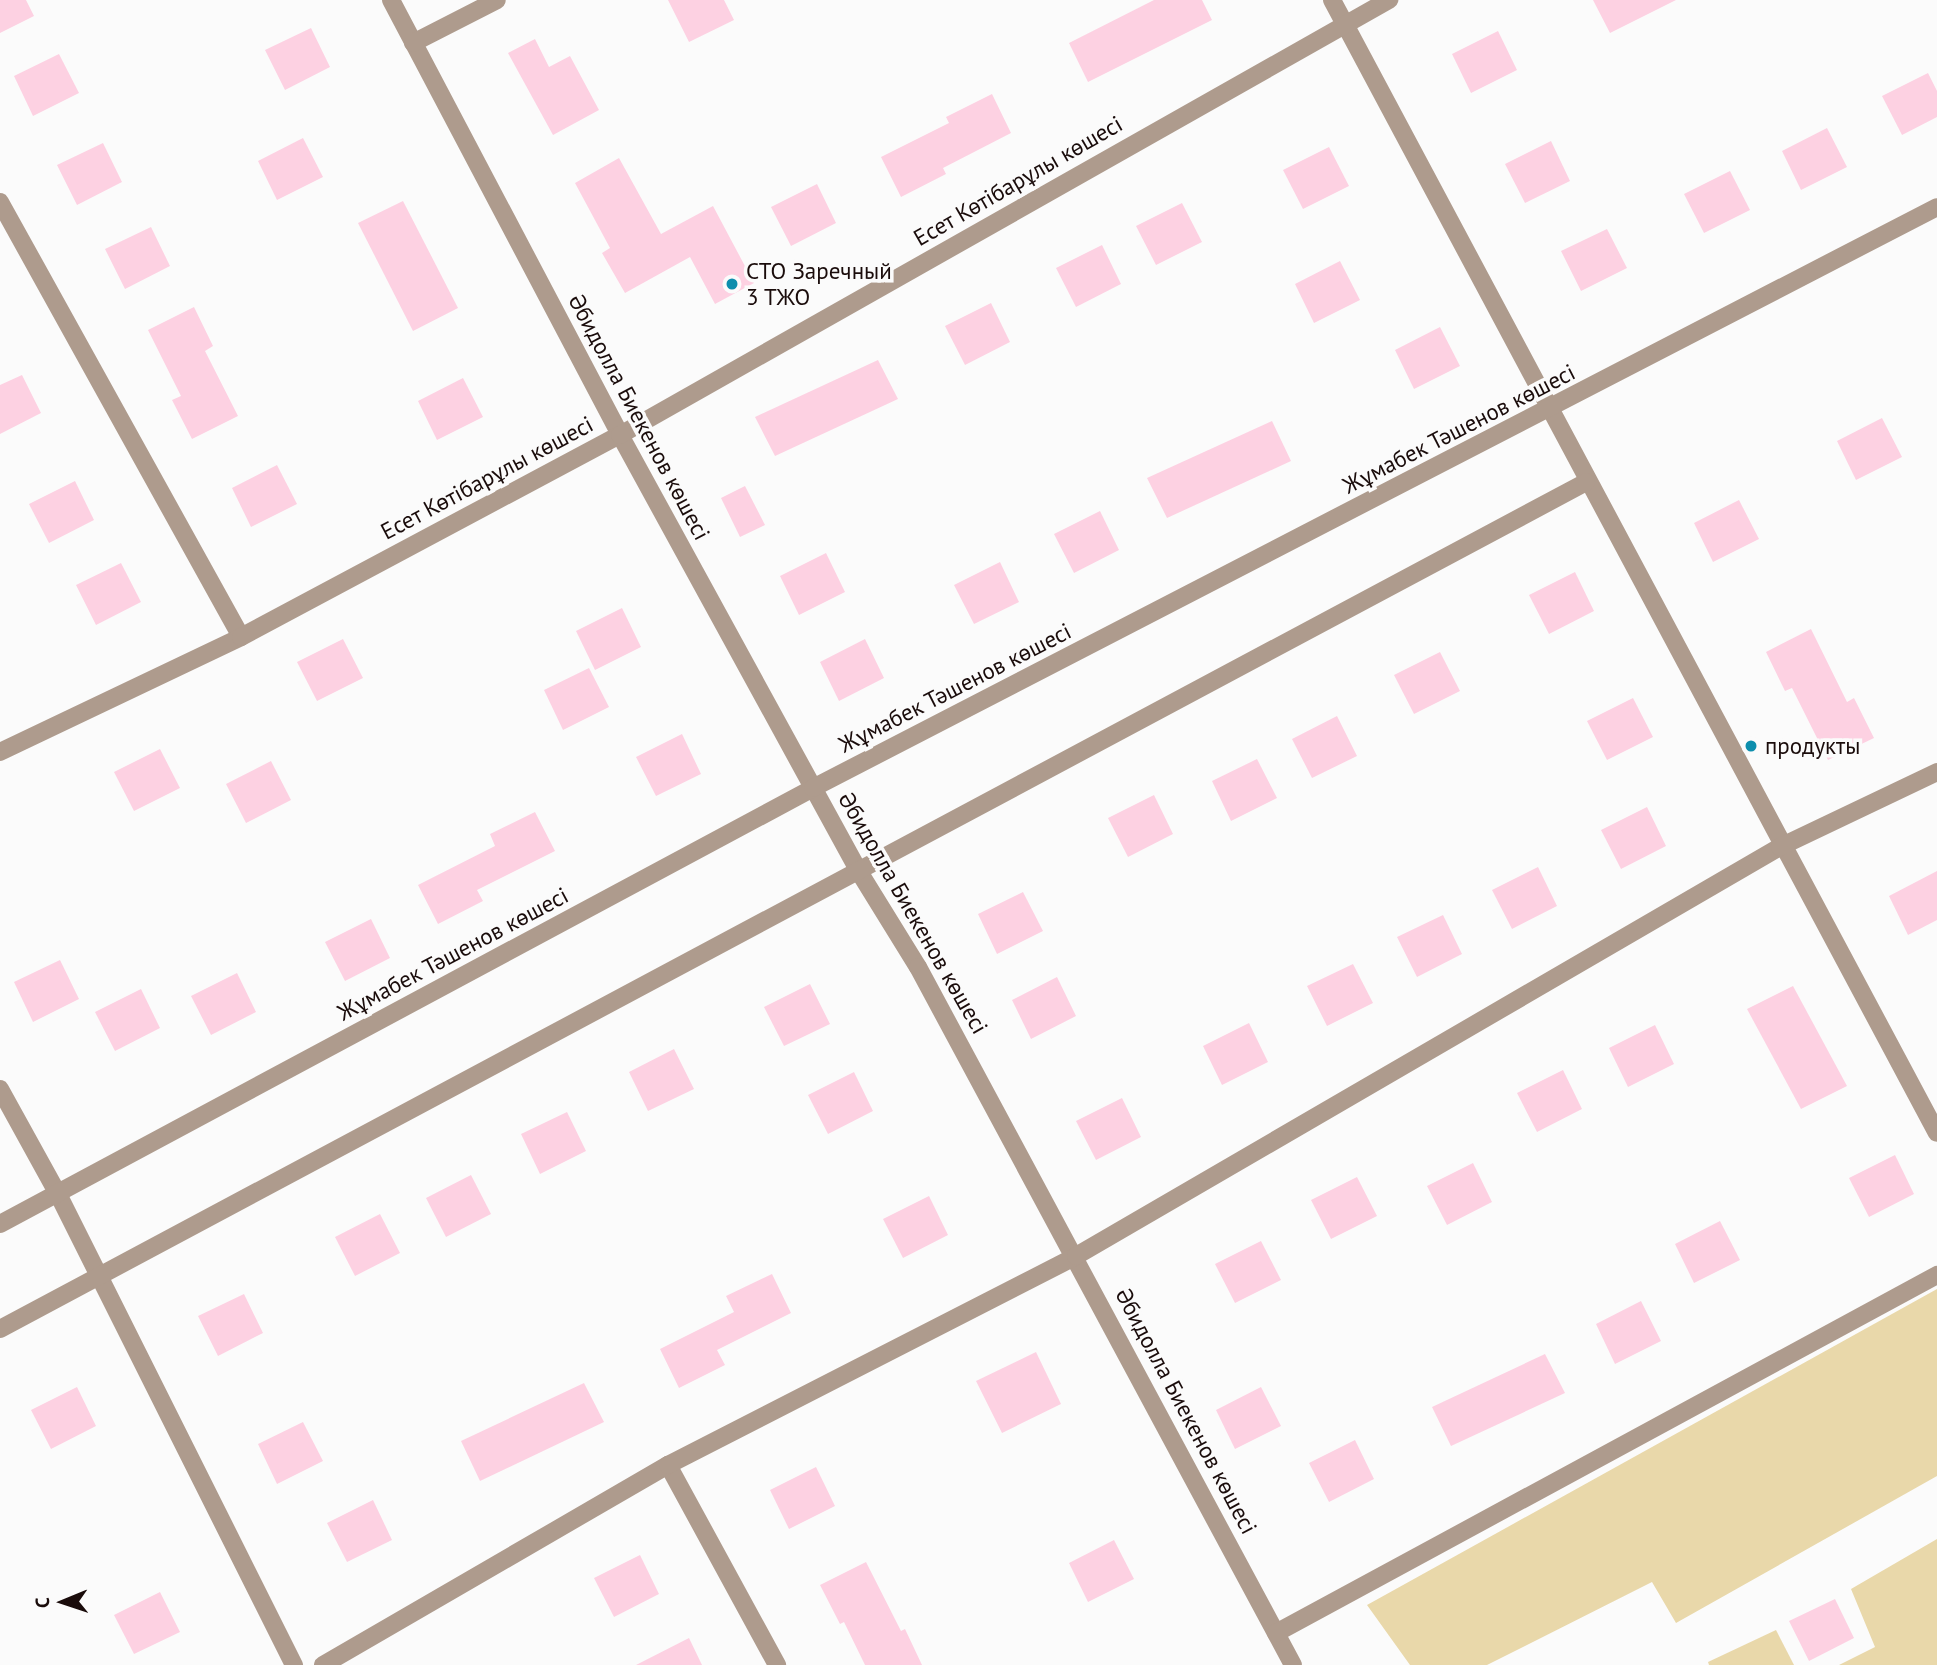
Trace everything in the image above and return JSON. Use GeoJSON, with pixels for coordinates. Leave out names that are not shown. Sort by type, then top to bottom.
{"type":"FeatureCollection","features":[{"type":"Feature","properties":{"kind":"street","name":"Әбидолла Биекенов көшесі"},"geometry":{"type":"LineString","coordinates":[[391,0],[620,435],[858,870],[918,967],[1076,1256],[1293,1665]]}},
{"type":"Feature","properties":{"kind":"street"},"geometry":{"type":"LineString","coordinates":[[413,43],[497,0]]}},
{"type":"Feature","properties":{"kind":"street"},"geometry":{"type":"LineString","coordinates":[[1332,0],[1780,847],[1937,1133]]}},
{"type":"Feature","properties":{"kind":"street","name":"Есет Көтібарұлы көшесі"},"geometry":{"type":"LineString","coordinates":[[0,752],[241,638],[620,435],[1389,0]]}},
{"type":"Feature","properties":{"kind":"street"},"geometry":{"type":"LineString","coordinates":[[0,202],[241,638]]}},
{"type":"Feature","properties":{"kind":"street","name":"Жұмабек Тәшенов көшесі"},"geometry":{"type":"LineString","coordinates":[[0,1224],[813,788],[1549,411],[1937,207]]}},
{"type":"Feature","properties":{"kind":"street"},"geometry":{"type":"LineString","coordinates":[[0,1329],[1586,482]]}},
{"type":"Feature","properties":{"kind":"street"},"geometry":{"type":"LineString","coordinates":[[323,1665],[668,1465],[1076,1256],[1780,847],[1937,772]]}},
{"type":"Feature","properties":{"kind":"street"},"geometry":{"type":"LineString","coordinates":[[0,1089],[58,1194],[294,1665]]}},
{"type":"Feature","properties":{"kind":"street"},"geometry":{"type":"LineString","coordinates":[[1276,1633],[1937,1275]]}},
{"type":"Feature","properties":{"kind":"street"},"geometry":{"type":"LineString","coordinates":[[668,1465],[777,1665]]}},
{"type":"Feature","properties":{"kind":"shaded area"},"geometry":{"type":"Polygon","coordinates":[[[1937,1289],[1937,1476],[1676,1623],[1652,1582],[1487,1665],[1410,1665],[1367,1605],[1937,1289]]]}},
{"type":"Feature","properties":{"kind":"shaded area"},"geometry":{"type":"Polygon","coordinates":[[[1937,1539],[1937,1665],[1839,1665],[1875,1647],[1851,1589],[1937,1539]]]}},
{"type":"Feature","properties":{"kind":"shaded area"},"geometry":{"type":"Polygon","coordinates":[[[1776,1630],[1794,1665],[1709,1665],[1708,1662],[1776,1630]]]}},
{"type":"Feature","properties":{"kind":"building"},"geometry":{"type":"Polygon","coordinates":[[[0,0],[26,0],[34,16],[0,33],[0,0]]]}},
{"type":"Feature","properties":{"kind":"building"},"geometry":{"type":"Polygon","coordinates":[[[668,0],[724,0],[734,20],[689,42],[668,0]]]}},
{"type":"Feature","properties":{"kind":"building"},"geometry":{"type":"Polygon","coordinates":[[[1154,0],[1202,0],[1212,20],[1088,82],[1069,43],[1154,0]]]}},
{"type":"Feature","properties":{"kind":"building"},"geometry":{"type":"Polygon","coordinates":[[[1593,0],[1676,0],[1610,33],[1593,0]]]}},
{"type":"Feature","properties":{"kind":"building"},"geometry":{"type":"Polygon","coordinates":[[[311,28],[330,67],[285,90],[265,50],[311,28]]]}},
{"type":"Feature","properties":{"kind":"building"},"geometry":{"type":"Polygon","coordinates":[[[1498,31],[1517,70],[1471,93],[1452,54],[1498,31]]]}},
{"type":"Feature","properties":{"kind":"building"},"geometry":{"type":"Polygon","coordinates":[[[535,39],[549,67],[570,56],[599,110],[553,135],[508,53],[535,39]]]}},
{"type":"Feature","properties":{"kind":"building"},"geometry":{"type":"Polygon","coordinates":[[[59,54],[79,93],[33,116],[14,76],[59,54]]]}},
{"type":"Feature","properties":{"kind":"building"},"geometry":{"type":"Polygon","coordinates":[[[1928,73],[1937,91],[1937,117],[1902,135],[1882,96],[1928,73]]]}},
{"type":"Feature","properties":{"kind":"building"},"geometry":{"type":"Polygon","coordinates":[[[992,94],[1011,133],[943,168],[946,174],[901,197],[881,157],[949,123],[946,117],[992,94]]]}},
{"type":"Feature","properties":{"kind":"building"},"geometry":{"type":"Polygon","coordinates":[[[1827,128],[1847,167],[1801,190],[1782,151],[1827,128]]]}},
{"type":"Feature","properties":{"kind":"building"},"geometry":{"type":"Polygon","coordinates":[[[303,138],[323,177],[277,200],[258,161],[303,138]]]}},
{"type":"Feature","properties":{"kind":"building"},"geometry":{"type":"Polygon","coordinates":[[[1551,141],[1570,181],[1525,203],[1505,164],[1551,141]]]}},
{"type":"Feature","properties":{"kind":"building"},"geometry":{"type":"Polygon","coordinates":[[[103,143],[122,182],[77,205],[57,165],[103,143]]]}},
{"type":"Feature","properties":{"kind":"building"},"geometry":{"type":"Polygon","coordinates":[[[1329,147],[1349,186],[1303,209],[1283,170],[1329,147]]]}},
{"type":"Feature","properties":{"kind":"building"},"geometry":{"type":"Polygon","coordinates":[[[619,158],[661,234],[713,206],[754,283],[715,304],[690,257],[625,293],[602,253],[610,248],[575,183],[619,158]]]}},
{"type":"Feature","properties":{"kind":"building"},"geometry":{"type":"Polygon","coordinates":[[[1730,171],[1750,210],[1704,233],[1684,194],[1730,171]]]}},
{"type":"Feature","properties":{"kind":"building"},"geometry":{"type":"Polygon","coordinates":[[[817,184],[836,223],[791,246],[771,207],[817,184]]]}},
{"type":"Feature","properties":{"kind":"building"},"geometry":{"type":"Polygon","coordinates":[[[403,201],[458,308],[413,331],[358,223],[403,201]]]}},
{"type":"Feature","properties":{"kind":"building"},"geometry":{"type":"Polygon","coordinates":[[[1182,203],[1202,242],[1156,265],[1136,226],[1182,203]]]}},
{"type":"Feature","properties":{"kind":"building"},"geometry":{"type":"Polygon","coordinates":[[[151,227],[170,266],[125,289],[105,249],[151,227]]]}},
{"type":"Feature","properties":{"kind":"building"},"geometry":{"type":"Polygon","coordinates":[[[1607,229],[1627,268],[1581,291],[1561,251],[1607,229]]]}},
{"type":"Feature","properties":{"kind":"building"},"geometry":{"type":"Polygon","coordinates":[[[1102,245],[1121,284],[1076,307],[1056,268],[1102,245]]]}},
{"type":"Feature","properties":{"kind":"building"},"geometry":{"type":"Polygon","coordinates":[[[1340,261],[1360,300],[1314,323],[1295,284],[1340,261]]]}},
{"type":"Feature","properties":{"kind":"building"},"geometry":{"type":"Polygon","coordinates":[[[991,303],[1010,342],[965,365],[945,326],[991,303]]]}},
{"type":"Feature","properties":{"kind":"building"},"geometry":{"type":"Polygon","coordinates":[[[194,307],[213,346],[205,351],[238,416],[192,439],[172,400],[181,396],[148,330],[194,307]]]}},
{"type":"Feature","properties":{"kind":"building"},"geometry":{"type":"Polygon","coordinates":[[[1440,327],[1460,366],[1414,389],[1395,350],[1440,327]]]}},
{"type":"Feature","properties":{"kind":"building"},"geometry":{"type":"Polygon","coordinates":[[[878,360],[898,399],[775,456],[755,417],[878,360]]]}},
{"type":"Feature","properties":{"kind":"building"},"geometry":{"type":"Polygon","coordinates":[[[22,375],[41,413],[0,434],[0,385],[22,375]]]}},
{"type":"Feature","properties":{"kind":"building"},"geometry":{"type":"Polygon","coordinates":[[[463,378],[483,417],[437,440],[418,401],[463,378]]]}},
{"type":"Feature","properties":{"kind":"building"},"geometry":{"type":"Polygon","coordinates":[[[1882,418],[1902,457],[1856,480],[1837,441],[1882,418]]]}},
{"type":"Feature","properties":{"kind":"building"},"geometry":{"type":"Polygon","coordinates":[[[1272,421],[1291,461],[1167,518],[1147,478],[1272,421]]]}},
{"type":"Feature","properties":{"kind":"building"},"geometry":{"type":"Polygon","coordinates":[[[277,465],[297,504],[251,527],[232,488],[277,465]]]}},
{"type":"Feature","properties":{"kind":"building"},"geometry":{"type":"Polygon","coordinates":[[[75,481],[94,520],[49,543],[29,504],[75,481]]]}},
{"type":"Feature","properties":{"kind":"building"},"geometry":{"type":"Polygon","coordinates":[[[745,486],[765,525],[740,537],[721,498],[745,486]]]}},
{"type":"Feature","properties":{"kind":"building"},"geometry":{"type":"Polygon","coordinates":[[[1739,500],[1759,539],[1713,562],[1694,523],[1739,500]]]}},
{"type":"Feature","properties":{"kind":"building"},"geometry":{"type":"Polygon","coordinates":[[[1100,511],[1119,550],[1074,573],[1054,534],[1100,511]]]}},
{"type":"Feature","properties":{"kind":"building"},"geometry":{"type":"Polygon","coordinates":[[[826,553],[845,592],[799,615],[780,576],[826,553]]]}},
{"type":"Feature","properties":{"kind":"building"},"geometry":{"type":"Polygon","coordinates":[[[1000,562],[1019,602],[974,624],[954,585],[1000,562]]]}},
{"type":"Feature","properties":{"kind":"building"},"geometry":{"type":"Polygon","coordinates":[[[121,563],[141,602],[96,625],[76,585],[121,563]]]}},
{"type":"Feature","properties":{"kind":"building"},"geometry":{"type":"Polygon","coordinates":[[[1575,572],[1594,611],[1549,634],[1529,595],[1575,572]]]}},
{"type":"Feature","properties":{"kind":"building"},"geometry":{"type":"Polygon","coordinates":[[[622,608],[641,647],[595,670],[576,631],[622,608]]]}},
{"type":"Feature","properties":{"kind":"building"},"geometry":{"type":"Polygon","coordinates":[[[1811,629],[1847,702],[1854,698],[1874,738],[1828,760],[1792,688],[1785,691],[1766,652],[1811,629]]]}},
{"type":"Feature","properties":{"kind":"building"},"geometry":{"type":"Polygon","coordinates":[[[343,639],[363,678],[317,701],[297,662],[343,639]]]}},
{"type":"Feature","properties":{"kind":"building"},"geometry":{"type":"Polygon","coordinates":[[[865,639],[884,678],[839,701],[820,662],[865,639]]]}},
{"type":"Feature","properties":{"kind":"building"},"geometry":{"type":"Polygon","coordinates":[[[1440,652],[1460,691],[1414,714],[1394,675],[1440,652]]]}},
{"type":"Feature","properties":{"kind":"building"},"geometry":{"type":"Polygon","coordinates":[[[589,668],[609,707],[563,730],[544,690],[589,668]]]}},
{"type":"Feature","properties":{"kind":"building"},"geometry":{"type":"Polygon","coordinates":[[[1633,698],[1653,737],[1607,760],[1587,721],[1633,698]]]}},
{"type":"Feature","properties":{"kind":"building"},"geometry":{"type":"Polygon","coordinates":[[[1337,716],[1357,756],[1312,778],[1292,739],[1337,716]]]}},
{"type":"Feature","properties":{"kind":"building"},"geometry":{"type":"Polygon","coordinates":[[[682,734],[701,774],[656,796],[636,757],[682,734]]]}},
{"type":"Feature","properties":{"kind":"building"},"geometry":{"type":"Polygon","coordinates":[[[160,749],[180,788],[134,811],[114,772],[160,749]]]}},
{"type":"Feature","properties":{"kind":"building"},"geometry":{"type":"Polygon","coordinates":[[[1257,759],[1277,798],[1231,821],[1212,781],[1257,759]]]}},
{"type":"Feature","properties":{"kind":"building"},"geometry":{"type":"Polygon","coordinates":[[[271,761],[291,800],[246,823],[226,784],[271,761]]]}},
{"type":"Feature","properties":{"kind":"building"},"geometry":{"type":"Polygon","coordinates":[[[1154,795],[1173,834],[1128,857],[1108,818],[1154,795]]]}},
{"type":"Feature","properties":{"kind":"building"},"geometry":{"type":"Polygon","coordinates":[[[1647,807],[1666,846],[1621,869],[1601,830],[1647,807]]]}},
{"type":"Feature","properties":{"kind":"building"},"geometry":{"type":"Polygon","coordinates":[[[535,812],[555,851],[477,890],[483,901],[438,924],[418,885],[495,846],[490,834],[535,812]]]}},
{"type":"Feature","properties":{"kind":"building"},"geometry":{"type":"Polygon","coordinates":[[[1538,867],[1557,906],[1512,929],[1492,890],[1538,867]]]}},
{"type":"Feature","properties":{"kind":"building"},"geometry":{"type":"Polygon","coordinates":[[[1937,871],[1937,920],[1908,935],[1889,896],[1937,871]]]}},
{"type":"Feature","properties":{"kind":"building"},"geometry":{"type":"Polygon","coordinates":[[[1023,892],[1043,931],[997,954],[978,914],[1023,892]]]}},
{"type":"Feature","properties":{"kind":"building"},"geometry":{"type":"Polygon","coordinates":[[[1443,915],[1462,954],[1417,977],[1397,937],[1443,915]]]}},
{"type":"Feature","properties":{"kind":"building"},"geometry":{"type":"Polygon","coordinates":[[[371,919],[390,958],[345,981],[325,942],[371,919]]]}},
{"type":"Feature","properties":{"kind":"building"},"geometry":{"type":"Polygon","coordinates":[[[60,960],[79,999],[33,1022],[14,982],[60,960]]]}},
{"type":"Feature","properties":{"kind":"building"},"geometry":{"type":"Polygon","coordinates":[[[1353,964],[1373,1003],[1327,1026],[1307,986],[1353,964]]]}},
{"type":"Feature","properties":{"kind":"building"},"geometry":{"type":"Polygon","coordinates":[[[237,973],[256,1012],[211,1035],[191,996],[237,973]]]}},
{"type":"Feature","properties":{"kind":"building"},"geometry":{"type":"Polygon","coordinates":[[[1057,977],[1076,1016],[1031,1039],[1012,1000],[1057,977]]]}},
{"type":"Feature","properties":{"kind":"building"},"geometry":{"type":"Polygon","coordinates":[[[810,984],[830,1024],[784,1046],[764,1007],[810,984]]]}},
{"type":"Feature","properties":{"kind":"building"},"geometry":{"type":"Polygon","coordinates":[[[1793,986],[1847,1086],[1801,1109],[1747,1009],[1793,986]]]}},
{"type":"Feature","properties":{"kind":"building"},"geometry":{"type":"Polygon","coordinates":[[[141,989],[160,1028],[115,1051],[95,1012],[141,989]]]}},
{"type":"Feature","properties":{"kind":"building"},"geometry":{"type":"Polygon","coordinates":[[[1249,1023],[1268,1062],[1222,1085],[1203,1046],[1249,1023]]]}},
{"type":"Feature","properties":{"kind":"building"},"geometry":{"type":"Polygon","coordinates":[[[1655,1025],[1674,1064],[1628,1087],[1609,1048],[1655,1025]]]}},
{"type":"Feature","properties":{"kind":"building"},"geometry":{"type":"Polygon","coordinates":[[[674,1049],[694,1089],[648,1111],[629,1072],[674,1049]]]}},
{"type":"Feature","properties":{"kind":"building"},"geometry":{"type":"Polygon","coordinates":[[[1563,1070],[1582,1109],[1537,1132],[1517,1093],[1563,1070]]]}},
{"type":"Feature","properties":{"kind":"building"},"geometry":{"type":"Polygon","coordinates":[[[854,1072],[873,1111],[828,1134],[808,1095],[854,1072]]]}},
{"type":"Feature","properties":{"kind":"building"},"geometry":{"type":"Polygon","coordinates":[[[1122,1098],[1141,1137],[1096,1160],[1076,1121],[1122,1098]]]}},
{"type":"Feature","properties":{"kind":"building"},"geometry":{"type":"Polygon","coordinates":[[[567,1112],[586,1151],[540,1174],[521,1134],[567,1112]]]}},
{"type":"Feature","properties":{"kind":"building"},"geometry":{"type":"Polygon","coordinates":[[[1895,1155],[1914,1194],[1869,1217],[1849,1178],[1895,1155]]]}},
{"type":"Feature","properties":{"kind":"building"},"geometry":{"type":"Polygon","coordinates":[[[1473,1163],[1492,1202],[1447,1225],[1427,1186],[1473,1163]]]}},
{"type":"Feature","properties":{"kind":"building"},"geometry":{"type":"Polygon","coordinates":[[[471,1175],[491,1214],[446,1237],[426,1198],[471,1175]]]}},
{"type":"Feature","properties":{"kind":"building"},"geometry":{"type":"Polygon","coordinates":[[[1357,1177],[1377,1216],[1331,1239],[1311,1200],[1357,1177]]]}},
{"type":"Feature","properties":{"kind":"building"},"geometry":{"type":"Polygon","coordinates":[[[929,1196],[948,1235],[903,1258],[883,1219],[929,1196]]]}},
{"type":"Feature","properties":{"kind":"building"},"geometry":{"type":"Polygon","coordinates":[[[380,1214],[400,1253],[355,1276],[335,1237],[380,1214]]]}},
{"type":"Feature","properties":{"kind":"building"},"geometry":{"type":"Polygon","coordinates":[[[1720,1221],[1740,1260],[1694,1283],[1675,1244],[1720,1221]]]}},
{"type":"Feature","properties":{"kind":"building"},"geometry":{"type":"Polygon","coordinates":[[[1261,1241],[1281,1280],[1235,1303],[1215,1264],[1261,1241]]]}},
{"type":"Feature","properties":{"kind":"building"},"geometry":{"type":"Polygon","coordinates":[[[772,1274],[791,1313],[717,1350],[725,1365],[679,1388],[660,1349],[734,1312],[726,1296],[772,1274]]]}},
{"type":"Feature","properties":{"kind":"building"},"geometry":{"type":"Polygon","coordinates":[[[244,1294],[263,1333],[218,1356],[198,1316],[244,1294]]]}},
{"type":"Feature","properties":{"kind":"building"},"geometry":{"type":"Polygon","coordinates":[[[1641,1301],[1661,1341],[1615,1364],[1596,1324],[1641,1301]]]}},
{"type":"Feature","properties":{"kind":"building"},"geometry":{"type":"Polygon","coordinates":[[[1036,1352],[1061,1404],[1002,1433],[976,1381],[1036,1352]]]}},
{"type":"Feature","properties":{"kind":"building"},"geometry":{"type":"Polygon","coordinates":[[[1545,1354],[1565,1393],[1451,1446],[1432,1407],[1545,1354]]]}},
{"type":"Feature","properties":{"kind":"building"},"geometry":{"type":"Polygon","coordinates":[[[584,1383],[604,1422],[480,1481],[461,1441],[584,1383]]]}},
{"type":"Feature","properties":{"kind":"building"},"geometry":{"type":"Polygon","coordinates":[[[77,1387],[96,1426],[51,1449],[31,1410],[77,1387]]]}},
{"type":"Feature","properties":{"kind":"building"},"geometry":{"type":"Polygon","coordinates":[[[1261,1387],[1281,1426],[1235,1449],[1216,1410],[1261,1387]]]}},
{"type":"Feature","properties":{"kind":"building"},"geometry":{"type":"Polygon","coordinates":[[[303,1422],[323,1461],[277,1484],[258,1444],[303,1422]]]}},
{"type":"Feature","properties":{"kind":"building"},"geometry":{"type":"Polygon","coordinates":[[[1355,1440],[1374,1479],[1329,1502],[1309,1463],[1355,1440]]]}},
{"type":"Feature","properties":{"kind":"building"},"geometry":{"type":"Polygon","coordinates":[[[816,1467],[835,1506],[789,1529],[770,1490],[816,1467]]]}},
{"type":"Feature","properties":{"kind":"building"},"geometry":{"type":"Polygon","coordinates":[[[373,1500],[392,1540],[347,1562],[327,1523],[373,1500]]]}},
{"type":"Feature","properties":{"kind":"building"},"geometry":{"type":"Polygon","coordinates":[[[1114,1540],[1134,1579],[1088,1602],[1069,1563],[1114,1540]]]}},
{"type":"Feature","properties":{"kind":"building"},"geometry":{"type":"Polygon","coordinates":[[[640,1555],[659,1594],[614,1617],[594,1578],[640,1555]]]}},
{"type":"Feature","properties":{"kind":"building"},"geometry":{"type":"Polygon","coordinates":[[[866,1562],[901,1631],[905,1629],[922,1665],[865,1665],[844,1622],[840,1624],[820,1585],[866,1562]]]}},
{"type":"Feature","properties":{"kind":"building"},"geometry":{"type":"Polygon","coordinates":[[[160,1592],[180,1632],[134,1654],[114,1615],[160,1592]]]}},
{"type":"Feature","properties":{"kind":"building"},"geometry":{"type":"Polygon","coordinates":[[[1835,1599],[1854,1638],[1809,1661],[1789,1621],[1835,1599]]]}},
{"type":"Feature","properties":{"kind":"building"},"geometry":{"type":"Polygon","coordinates":[[[689,1638],[702,1665],[636,1665],[689,1638]]]}},
{"type":"Feature","properties":{"kind":"place","name":"СТО Заречный 3 ТЖО"},"geometry":{"type":"Point","coordinates":[732,284]}},
{"type":"Feature","properties":{"kind":"place","name":"продукты"},"geometry":{"type":"Point","coordinates":[1751,746]}}]}
